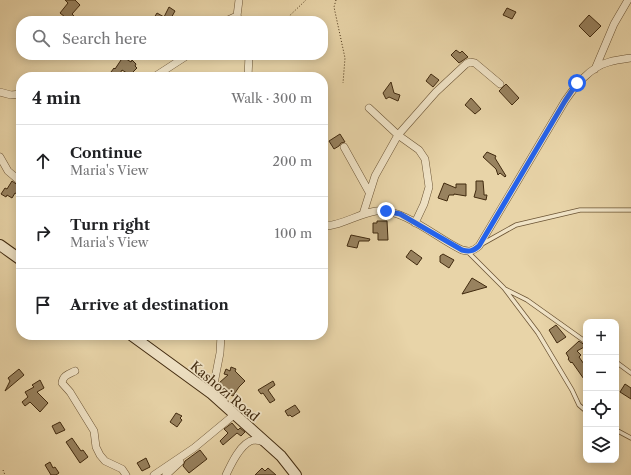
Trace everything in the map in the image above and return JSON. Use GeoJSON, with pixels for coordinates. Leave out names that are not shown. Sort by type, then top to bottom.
{"type":"FeatureCollection","features":[{"type":"Feature","properties":{"kind":"main road"},"geometry":{"type":"LineString","coordinates":[[0,246],[16,257]]}},
{"type":"Feature","properties":{"kind":"main road","name":"Kashozi Road"},"geometry":{"type":"LineString","coordinates":[[139,340],[212,394],[280,456],[296,475]]}},
{"type":"Feature","properties":{"kind":"street"},"geometry":{"type":"LineString","coordinates":[[239,0],[239,16]]}},
{"type":"Feature","properties":{"kind":"street"},"geometry":{"type":"LineString","coordinates":[[595,69],[614,24],[628,0]]}},
{"type":"Feature","properties":{"kind":"street"},"geometry":{"type":"LineString","coordinates":[[328,225],[341,224],[363,214],[386,211],[400,214],[451,245],[468,252],[473,251],[479,246],[577,83],[595,69],[608,62],[631,58]]}},
{"type":"Feature","properties":{"kind":"street"},"geometry":{"type":"LineString","coordinates":[[162,72],[180,60]]}},
{"type":"Feature","properties":{"kind":"street"},"geometry":{"type":"LineString","coordinates":[[248,72],[249,60]]}},
{"type":"Feature","properties":{"kind":"street"},"geometry":{"type":"LineString","coordinates":[[363,214],[369,192],[383,161],[398,135],[436,92],[470,62],[474,63],[500,84]]}},
{"type":"Feature","properties":{"kind":"street"},"geometry":{"type":"LineString","coordinates":[[0,92],[11,95],[16,94]]}},
{"type":"Feature","properties":{"kind":"street"},"geometry":{"type":"LineString","coordinates":[[369,108],[398,135],[419,150],[425,159],[429,187],[424,204],[415,223]]}},
{"type":"Feature","properties":{"kind":"street"},"geometry":{"type":"LineString","coordinates":[[344,146],[369,192]]}},
{"type":"Feature","properties":{"kind":"street"},"geometry":{"type":"LineString","coordinates":[[0,157],[8,171],[16,178]]}},
{"type":"Feature","properties":{"kind":"street"},"geometry":{"type":"LineString","coordinates":[[212,394],[220,353],[221,340]]}},
{"type":"Feature","properties":{"kind":"street"},"geometry":{"type":"LineString","coordinates":[[75,371],[65,376],[62,383],[70,392],[94,431],[96,447],[100,455],[105,461],[122,469],[126,475]]}},
{"type":"Feature","properties":{"kind":"street"},"geometry":{"type":"LineString","coordinates":[[166,475],[194,448],[235,414]]}},
{"type":"Feature","properties":{"kind":"street"},"geometry":{"type":"LineString","coordinates":[[226,475],[236,456],[249,442],[256,440],[266,443]]}},
{"type":"Feature","properties":{"kind":"street"},"geometry":{"type":"LineString","coordinates":[[154,475],[194,448]]}},
{"type":"Feature","properties":{"kind":"lane"},"geometry":{"type":"LineString","coordinates":[[479,246],[516,225],[580,210],[631,210]]}},
{"type":"Feature","properties":{"kind":"lane"},"geometry":{"type":"LineString","coordinates":[[468,252],[504,288],[538,333],[572,390],[579,405],[583,408]]}},
{"type":"Feature","properties":{"kind":"lane"},"geometry":{"type":"LineString","coordinates":[[504,288],[527,300],[583,340]]}},
{"type":"Feature","properties":{"kind":"lane"},"geometry":{"type":"LineString","coordinates":[[619,364],[631,373]]}},
{"type":"Feature","properties":{"kind":"lane"},"geometry":{"type":"LineString","coordinates":[[619,432],[631,438]]}},
{"type":"Feature","properties":{"kind":"path"},"geometry":{"type":"LineString","coordinates":[[289,16],[306,0]]}},
{"type":"Feature","properties":{"kind":"path"},"geometry":{"type":"LineString","coordinates":[[336,0],[334,7],[345,58],[343,83]]}},
{"type":"Feature","properties":{"kind":"path"},"geometry":{"type":"LineString","coordinates":[[2,470],[5,475]]}},
{"type":"Feature","properties":{"kind":"building"},"geometry":{"type":"Polygon","coordinates":[[[65,0],[75,0],[80,5],[72,14],[74,16],[64,16],[60,13],[68,3],[65,0]]]}},
{"type":"Feature","properties":{"kind":"building"},"geometry":{"type":"Polygon","coordinates":[[[169,7],[175,11],[172,16],[164,16],[169,7]]]}},
{"type":"Feature","properties":{"kind":"building"},"geometry":{"type":"Polygon","coordinates":[[[507,8],[516,12],[512,19],[503,15],[507,8]]]}},
{"type":"Feature","properties":{"kind":"building"},"geometry":{"type":"Polygon","coordinates":[[[157,13],[162,16],[155,16],[157,13]]]}},
{"type":"Feature","properties":{"kind":"building"},"geometry":{"type":"Polygon","coordinates":[[[589,15],[601,26],[590,37],[579,26],[589,15]]]}},
{"type":"Feature","properties":{"kind":"building"},"geometry":{"type":"Polygon","coordinates":[[[456,50],[460,53],[462,51],[468,57],[459,63],[451,55],[456,50]]]}},
{"type":"Feature","properties":{"kind":"building"},"geometry":{"type":"Polygon","coordinates":[[[121,60],[128,60],[131,62],[132,60],[136,64],[135,66],[137,68],[133,72],[125,72],[122,70],[121,72],[111,72],[114,68],[115,69],[121,60]]]}},
{"type":"Feature","properties":{"kind":"building"},"geometry":{"type":"Polygon","coordinates":[[[431,74],[439,80],[433,87],[426,81],[431,74]]]}},
{"type":"Feature","properties":{"kind":"building"},"geometry":{"type":"Polygon","coordinates":[[[391,82],[394,93],[400,95],[398,101],[389,97],[386,99],[383,93],[391,82]]]}},
{"type":"Feature","properties":{"kind":"building"},"geometry":{"type":"Polygon","coordinates":[[[506,84],[519,98],[512,105],[499,91],[506,84]]]}},
{"type":"Feature","properties":{"kind":"building"},"geometry":{"type":"Polygon","coordinates":[[[471,98],[481,109],[475,114],[465,105],[471,98]]]}},
{"type":"Feature","properties":{"kind":"building"},"geometry":{"type":"Polygon","coordinates":[[[340,134],[345,142],[341,143],[334,149],[329,141],[340,134]]]}},
{"type":"Feature","properties":{"kind":"building"},"geometry":{"type":"Polygon","coordinates":[[[487,152],[496,156],[495,158],[506,176],[505,177],[500,173],[498,175],[496,169],[483,157],[487,152]]]}},
{"type":"Feature","properties":{"kind":"building"},"geometry":{"type":"Polygon","coordinates":[[[12,181],[16,184],[16,194],[12,198],[1,194],[5,188],[7,189],[12,181]]]}},
{"type":"Feature","properties":{"kind":"building"},"geometry":{"type":"Polygon","coordinates":[[[476,181],[483,181],[484,195],[487,195],[486,200],[474,197],[476,181]]]}},
{"type":"Feature","properties":{"kind":"building"},"geometry":{"type":"Polygon","coordinates":[[[444,183],[456,188],[456,184],[466,184],[466,196],[454,194],[449,195],[447,201],[438,198],[444,183]]]}},
{"type":"Feature","properties":{"kind":"building"},"geometry":{"type":"Polygon","coordinates":[[[377,221],[387,221],[388,240],[378,240],[378,233],[373,233],[373,223],[377,223],[377,221]]]}},
{"type":"Feature","properties":{"kind":"building"},"geometry":{"type":"Polygon","coordinates":[[[351,235],[370,239],[369,241],[359,241],[357,248],[347,246],[351,235]]]}},
{"type":"Feature","properties":{"kind":"building"},"geometry":{"type":"Polygon","coordinates":[[[411,250],[422,258],[417,265],[406,257],[411,250]]]}},
{"type":"Feature","properties":{"kind":"building"},"geometry":{"type":"Polygon","coordinates":[[[443,254],[454,260],[449,268],[440,262],[440,256],[443,254]]]}},
{"type":"Feature","properties":{"kind":"building"},"geometry":{"type":"Polygon","coordinates":[[[472,278],[487,287],[462,294],[472,278]]]}},
{"type":"Feature","properties":{"kind":"building"},"geometry":{"type":"Polygon","coordinates":[[[556,325],[566,337],[557,343],[549,330],[556,325]]]}},
{"type":"Feature","properties":{"kind":"building"},"geometry":{"type":"Polygon","coordinates":[[[579,341],[583,344],[583,348],[577,351],[581,355],[579,357],[583,363],[583,378],[572,362],[571,363],[568,359],[569,358],[566,353],[579,341]]]}},
{"type":"Feature","properties":{"kind":"building"},"geometry":{"type":"Polygon","coordinates":[[[231,367],[236,369],[235,371],[245,381],[233,396],[225,392],[226,391],[219,383],[228,375],[224,374],[226,369],[230,371],[231,367]]]}},
{"type":"Feature","properties":{"kind":"building"},"geometry":{"type":"Polygon","coordinates":[[[19,369],[24,375],[5,391],[10,381],[8,378],[19,369]]]}},
{"type":"Feature","properties":{"kind":"building"},"geometry":{"type":"Polygon","coordinates":[[[40,380],[44,388],[37,392],[48,403],[40,412],[30,402],[25,406],[22,402],[28,397],[25,392],[34,387],[32,385],[40,380]]]}},
{"type":"Feature","properties":{"kind":"building"},"geometry":{"type":"Polygon","coordinates":[[[273,381],[275,385],[268,390],[275,400],[270,403],[263,393],[261,394],[258,390],[273,381]]]}},
{"type":"Feature","properties":{"kind":"building"},"geometry":{"type":"Polygon","coordinates":[[[625,384],[631,388],[631,399],[620,392],[625,384]]]}},
{"type":"Feature","properties":{"kind":"building"},"geometry":{"type":"Polygon","coordinates":[[[295,405],[300,412],[292,417],[290,415],[288,416],[285,411],[295,405]]]}},
{"type":"Feature","properties":{"kind":"building"},"geometry":{"type":"Polygon","coordinates":[[[176,413],[182,416],[180,418],[182,420],[177,427],[170,422],[176,413]]]}},
{"type":"Feature","properties":{"kind":"building"},"geometry":{"type":"Polygon","coordinates":[[[60,422],[65,430],[56,434],[52,426],[60,422]]]}},
{"type":"Feature","properties":{"kind":"building"},"geometry":{"type":"Polygon","coordinates":[[[232,423],[238,430],[240,428],[245,432],[241,436],[237,433],[223,445],[220,441],[228,433],[224,429],[232,423]]]}},
{"type":"Feature","properties":{"kind":"building"},"geometry":{"type":"Polygon","coordinates":[[[72,438],[81,451],[83,450],[88,457],[80,463],[66,442],[72,438]]]}},
{"type":"Feature","properties":{"kind":"building"},"geometry":{"type":"Polygon","coordinates":[[[200,450],[207,459],[189,473],[183,466],[185,461],[200,450]]]}},
{"type":"Feature","properties":{"kind":"building"},"geometry":{"type":"Polygon","coordinates":[[[146,458],[150,467],[142,471],[137,463],[146,458]]]}},
{"type":"Feature","properties":{"kind":"building"},"geometry":{"type":"Polygon","coordinates":[[[50,462],[53,468],[55,467],[59,473],[56,475],[51,475],[45,465],[50,462]]]}},
{"type":"Feature","properties":{"kind":"building"},"geometry":{"type":"Polygon","coordinates":[[[262,468],[265,471],[268,468],[276,475],[255,475],[262,468]]]}},
{"type":"Feature","properties":{"kind":"route"},"geometry":{"type":"LineString","coordinates":[[386,211],[400,214],[451,245],[468,252],[473,251],[479,246],[577,83]]}}]}
